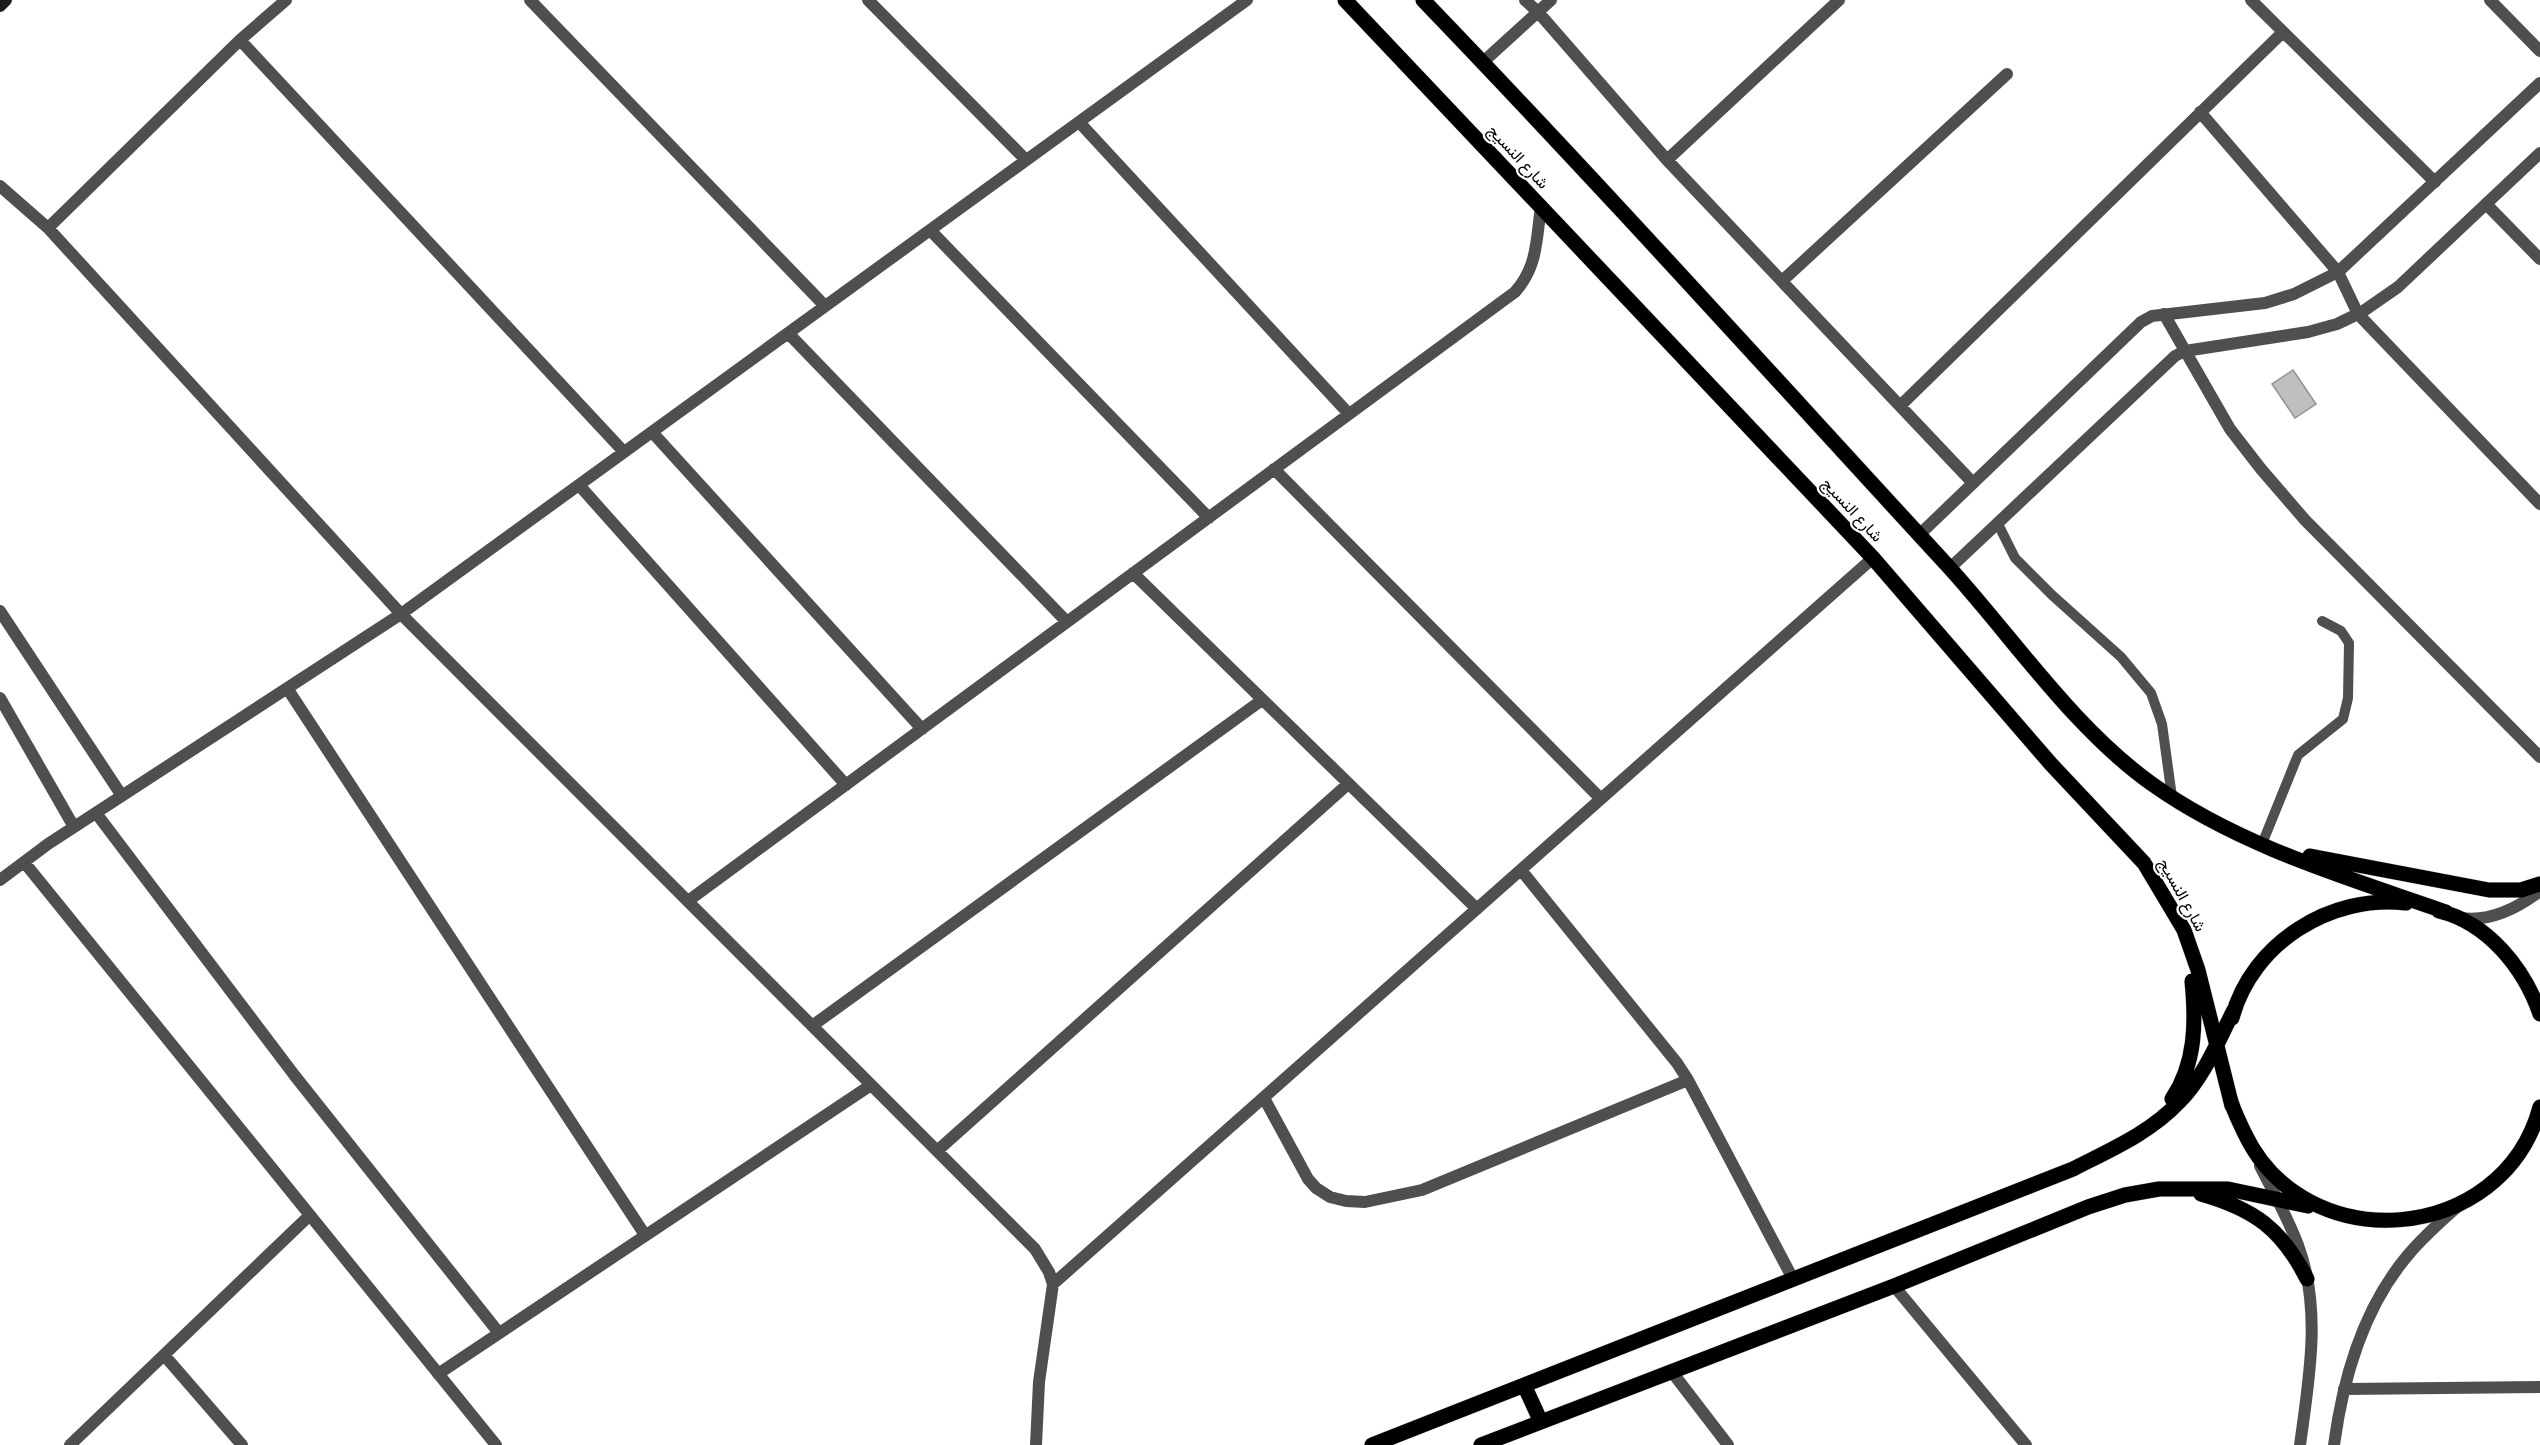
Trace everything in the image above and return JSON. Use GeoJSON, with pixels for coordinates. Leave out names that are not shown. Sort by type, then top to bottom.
{"type":"FeatureCollection","features":[{"type":"Feature","properties":{"kind":"main road"},"geometry":{"type":"LineString","coordinates":[[0,6],[6,0]]}},
{"type":"Feature","properties":{"kind":"main road","name":"شارع النسيج"},"geometry":{"type":"LineString","coordinates":[[1345,0],[1873,558],[2050,763],[2144,863],[2184,930],[2198,970],[2232,1106]]}},
{"type":"Feature","properties":{"kind":"main road","name":"شارع النسيج"},"geometry":{"type":"LineString","coordinates":[[1423,0],[1483,62],[1950,568],[2100,742],[2172,797],[2266,846],[2319,868],[2451,915]]}},
{"type":"Feature","properties":{"kind":"main road"},"geometry":{"type":"LineString","coordinates":[[2266,846],[2489,891],[2521,890],[2540,884]]}},
{"type":"Feature","properties":{"kind":"main road"},"geometry":{"type":"LineString","coordinates":[[1372,1445],[2073,1169],[2118,1146],[2155,1123],[2179,1102],[2195,1082],[2216,1046],[2253,971],[2282,939],[2319,916],[2360,903],[2404,902],[2451,915],[2475,927],[2540,986]]}},
{"type":"Feature","properties":{"kind":"main road"},"geometry":{"type":"LineString","coordinates":[[2155,1123],[2179,1088],[2190,1063],[2194,1030],[2193,1001],[2184,930]]}},
{"type":"Feature","properties":{"kind":"main road"},"geometry":{"type":"LineString","coordinates":[[2507,955],[2522,975],[2540,1014]]}},
{"type":"Feature","properties":{"kind":"main road"},"geometry":{"type":"LineString","coordinates":[[2234,1010],[2225,1058],[2232,1106],[2251,1148],[2274,1176],[2302,1198],[2334,1213]]}},
{"type":"Feature","properties":{"kind":"main road"},"geometry":{"type":"LineString","coordinates":[[2518,1154],[2536,1120],[2540,1107]]}},
{"type":"Feature","properties":{"kind":"main road"},"geometry":{"type":"LineString","coordinates":[[1481,1445],[1894,1286],[2088,1207],[2126,1195],[2159,1189],[2228,1189],[2376,1221],[2419,1218],[2460,1204],[2492,1182],[2518,1154],[2540,1136]]}},
{"type":"Feature","properties":{"kind":"main road"},"geometry":{"type":"LineString","coordinates":[[2159,1189],[2198,1193],[2227,1201],[2255,1216],[2276,1233],[2294,1254],[2307,1279]]}},
{"type":"Feature","properties":{"kind":"main road"},"geometry":{"type":"LineString","coordinates":[[1524,1385],[1541,1422]]}},
{"type":"Feature","properties":{"kind":"street"},"geometry":{"type":"LineString","coordinates":[[48,228],[240,40],[286,0]]}},
{"type":"Feature","properties":{"kind":"street"},"geometry":{"type":"LineString","coordinates":[[530,0],[825,306]]}},
{"type":"Feature","properties":{"kind":"street"},"geometry":{"type":"LineString","coordinates":[[868,0],[1026,160]]}},
{"type":"Feature","properties":{"kind":"street"},"geometry":{"type":"LineString","coordinates":[[0,880],[74,827],[401,614],[1247,0]]}},
{"type":"Feature","properties":{"kind":"street"},"geometry":{"type":"LineString","coordinates":[[1525,0],[1667,160],[1973,483]]}},
{"type":"Feature","properties":{"kind":"street"},"geometry":{"type":"LineString","coordinates":[[1483,62],[1551,0]]}},
{"type":"Feature","properties":{"kind":"street"},"geometry":{"type":"LineString","coordinates":[[1667,160],[1839,0]]}},
{"type":"Feature","properties":{"kind":"street"},"geometry":{"type":"LineString","coordinates":[[2251,0],[2435,182]]}},
{"type":"Feature","properties":{"kind":"street"},"geometry":{"type":"LineString","coordinates":[[2490,0],[2540,51]]}},
{"type":"Feature","properties":{"kind":"street"},"geometry":{"type":"LineString","coordinates":[[1900,406],[2283,32]]}},
{"type":"Feature","properties":{"kind":"street"},"geometry":{"type":"LineString","coordinates":[[240,40],[624,452]]}},
{"type":"Feature","properties":{"kind":"street"},"geometry":{"type":"LineString","coordinates":[[1782,281],[2007,74]]}},
{"type":"Feature","properties":{"kind":"street"},"geometry":{"type":"LineString","coordinates":[[1919,535],[2129,332],[2152,315],[2265,303],[2294,294],[2338,272],[2540,83]]}},
{"type":"Feature","properties":{"kind":"street"},"geometry":{"type":"LineString","coordinates":[[2200,112],[2338,272],[2358,314],[2540,504]]}},
{"type":"Feature","properties":{"kind":"street"},"geometry":{"type":"LineString","coordinates":[[1079,122],[1349,414]]}},
{"type":"Feature","properties":{"kind":"street"},"geometry":{"type":"LineString","coordinates":[[1950,568],[2175,356],[2185,351],[2308,332],[2337,324],[2380,302],[2540,153]]}},
{"type":"Feature","properties":{"kind":"street"},"geometry":{"type":"LineString","coordinates":[[0,186],[48,228],[401,614],[1035,1250],[1049,1272],[1053,1284],[1039,1382],[1036,1445]]}},
{"type":"Feature","properties":{"kind":"street"},"geometry":{"type":"LineString","coordinates":[[2486,204],[2540,259]]}},
{"type":"Feature","properties":{"kind":"street"},"geometry":{"type":"LineString","coordinates":[[688,901],[1519,288],[1530,272],[1535,256],[1541,207]]}},
{"type":"Feature","properties":{"kind":"street"},"geometry":{"type":"LineString","coordinates":[[930,230],[1209,518]]}},
{"type":"Feature","properties":{"kind":"street"},"geometry":{"type":"LineString","coordinates":[[2164,314],[2230,429],[2305,520],[2540,757]]}},
{"type":"Feature","properties":{"kind":"street"},"geometry":{"type":"LineString","coordinates":[[788,333],[1067,622]]}},
{"type":"Feature","properties":{"kind":"street"},"geometry":{"type":"LineString","coordinates":[[652,432],[921,729]]}},
{"type":"Feature","properties":{"kind":"street"},"geometry":{"type":"LineString","coordinates":[[1274,470],[1601,799]]}},
{"type":"Feature","properties":{"kind":"street"},"geometry":{"type":"LineString","coordinates":[[579,485],[846,785]]}},
{"type":"Feature","properties":{"kind":"street"},"geometry":{"type":"LineString","coordinates":[[1053,1284],[1873,558]]}},
{"type":"Feature","properties":{"kind":"street"},"geometry":{"type":"LineString","coordinates":[[1133,573],[1477,909]]}},
{"type":"Feature","properties":{"kind":"street"},"geometry":{"type":"LineString","coordinates":[[0,611],[122,796]]}},
{"type":"Feature","properties":{"kind":"street"},"geometry":{"type":"LineString","coordinates":[[287,688],[645,1235]]}},
{"type":"Feature","properties":{"kind":"street"},"geometry":{"type":"LineString","coordinates":[[0,698],[74,827]]}},
{"type":"Feature","properties":{"kind":"street"},"geometry":{"type":"LineString","coordinates":[[812,1026],[1262,700]]}},
{"type":"Feature","properties":{"kind":"street"},"geometry":{"type":"LineString","coordinates":[[937,1151],[1348,784]]}},
{"type":"Feature","properties":{"kind":"street"},"geometry":{"type":"LineString","coordinates":[[96,813],[295,1076],[499,1333]]}},
{"type":"Feature","properties":{"kind":"street"},"geometry":{"type":"LineString","coordinates":[[24,862],[496,1445]]}},
{"type":"Feature","properties":{"kind":"street"},"geometry":{"type":"LineString","coordinates":[[1521,870],[1677,1063],[1793,1279]]}},
{"type":"Feature","properties":{"kind":"street"},"geometry":{"type":"LineString","coordinates":[[2451,915],[2474,920],[2492,916],[2511,910],[2540,891]]}},
{"type":"Feature","properties":{"kind":"street"},"geometry":{"type":"LineString","coordinates":[[1263,1098],[1308,1179],[1316,1188],[1330,1197],[1365,1202],[1422,1190],[1688,1080]]}},
{"type":"Feature","properties":{"kind":"street"},"geometry":{"type":"LineString","coordinates":[[438,1374],[871,1085]]}},
{"type":"Feature","properties":{"kind":"street"},"geometry":{"type":"LineString","coordinates":[[2251,1148],[2298,1245],[2307,1279],[2311,1324],[2310,1362],[2300,1445]]}},
{"type":"Feature","properties":{"kind":"street"},"geometry":{"type":"LineString","coordinates":[[2334,1445],[2344,1389],[2360,1339],[2393,1276],[2413,1249],[2460,1204]]}},
{"type":"Feature","properties":{"kind":"street"},"geometry":{"type":"LineString","coordinates":[[78,1442],[164,1355],[310,1215]]}},
{"type":"Feature","properties":{"kind":"street"},"geometry":{"type":"LineString","coordinates":[[1894,1286],[2026,1445]]}},
{"type":"Feature","properties":{"kind":"street"},"geometry":{"type":"LineString","coordinates":[[164,1355],[242,1445]]}},
{"type":"Feature","properties":{"kind":"street"},"geometry":{"type":"LineString","coordinates":[[1672,1372],[1728,1445]]}},
{"type":"Feature","properties":{"kind":"street"},"geometry":{"type":"LineString","coordinates":[[2344,1389],[2540,1387]]}},
{"type":"Feature","properties":{"kind":"lane"},"geometry":{"type":"LineString","coordinates":[[1998,524],[2015,558],[2052,596],[2121,657],[2151,693],[2162,724],[2172,797]]}},
{"type":"Feature","properties":{"kind":"lane"},"geometry":{"type":"LineString","coordinates":[[2266,846],[2298,755],[2343,719],[2348,698],[2349,644],[2341,631],[2322,621]]}},
{"type":"Feature","properties":{"kind":"building"},"geometry":{"type":"Polygon","coordinates":[[[2293,370],[2316,404],[2295,418],[2272,384],[2293,370]]]}}]}
